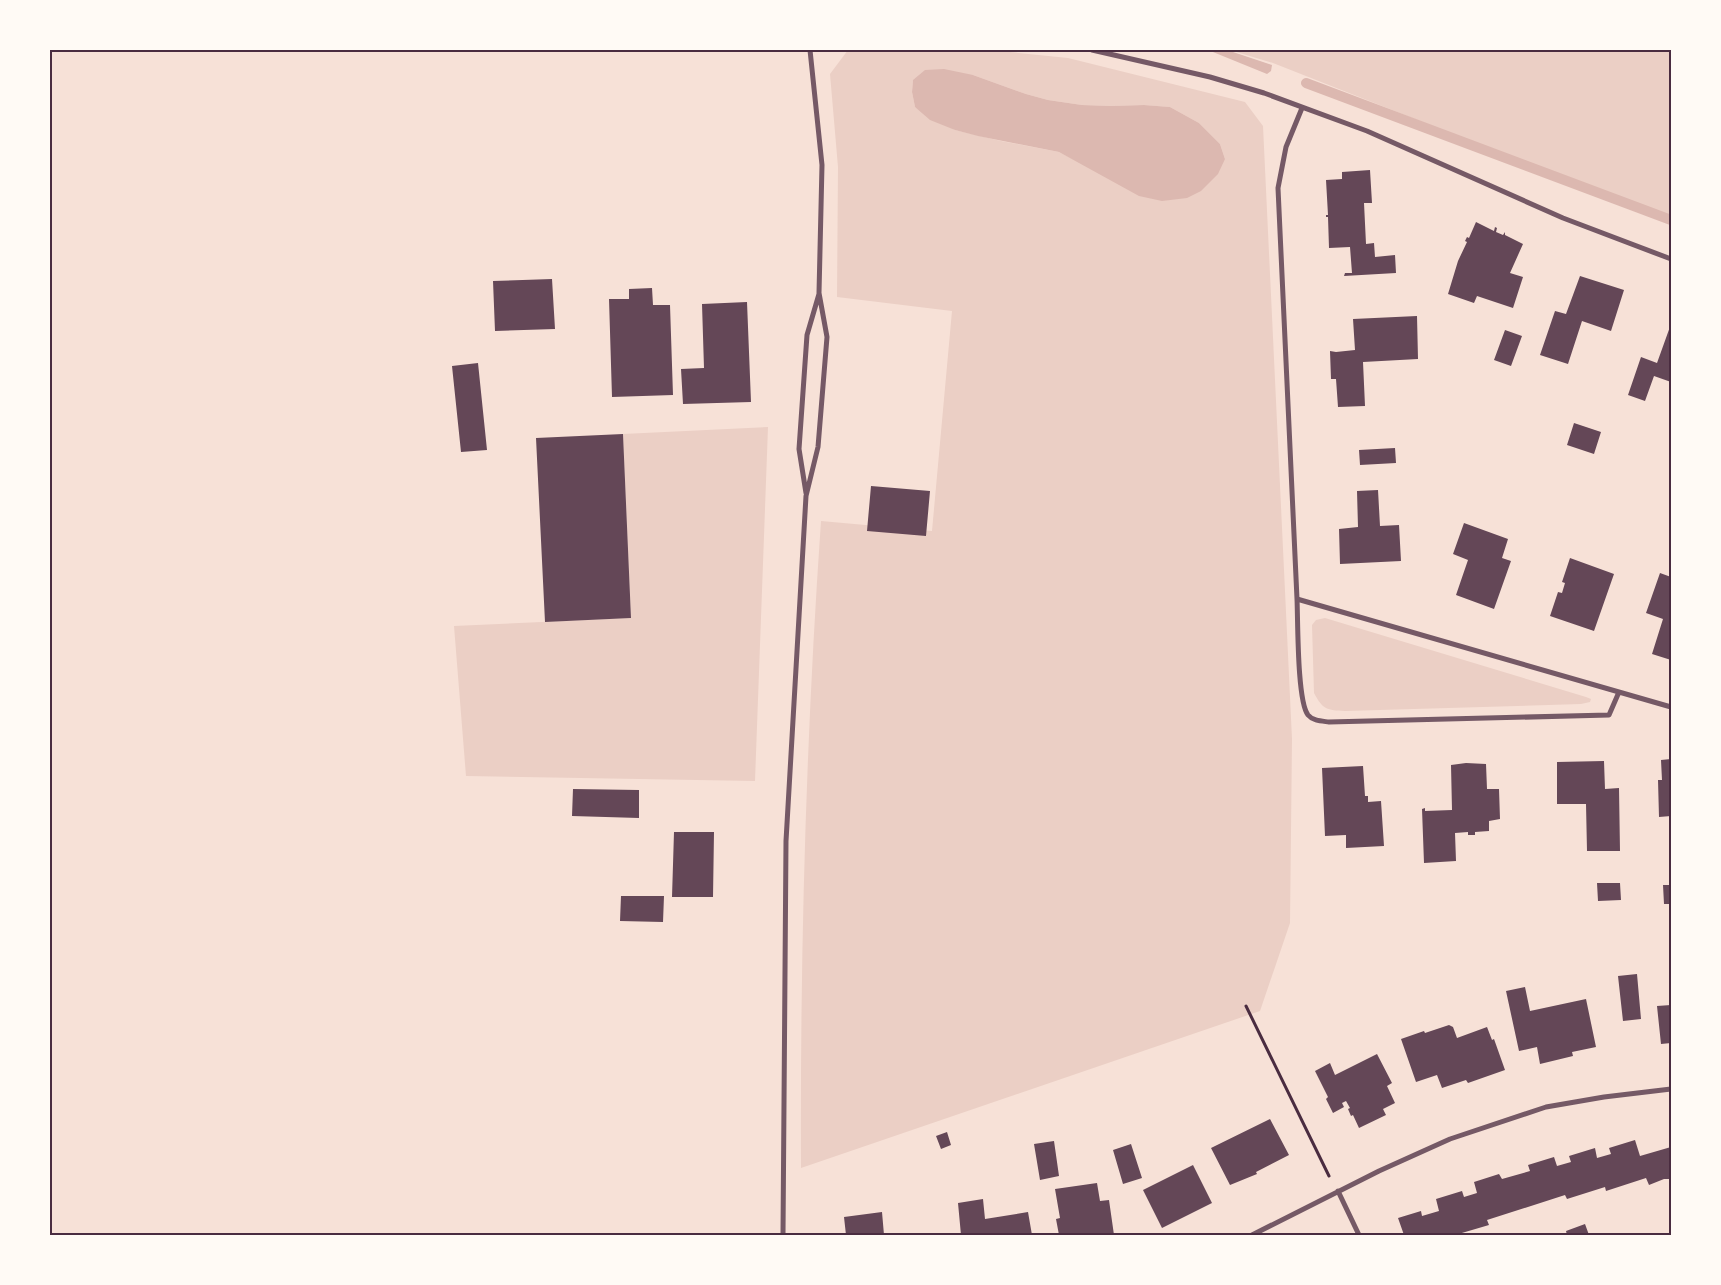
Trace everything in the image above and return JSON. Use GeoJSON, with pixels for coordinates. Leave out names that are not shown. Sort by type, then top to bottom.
{"type":"FeatureCollection","features":[{"type":"Feature","properties":{"kind":"street"},"geometry":{"type":"LineString","coordinates":[[783,1235],[786,841],[806,496],[818,447],[826,337],[820,293],[822,165],[810,50]]}},
{"type":"Feature","properties":{"kind":"street"},"geometry":{"type":"LineString","coordinates":[[1092,50],[1264,93],[1367,131],[1563,218],[1671,259]]}},
{"type":"Feature","properties":{"kind":"street"},"geometry":{"type":"LineString","coordinates":[[1302,108],[1286,147],[1278,188],[1301,696],[1307,714],[1314,720],[1329,722],[1609,715],[1619,692]]}},
{"type":"Feature","properties":{"kind":"street"},"geometry":{"type":"LineString","coordinates":[[806,496],[799,449],[807,335],[820,293]]}},
{"type":"Feature","properties":{"kind":"street"},"geometry":{"type":"LineString","coordinates":[[1297,599],[1671,707]]}},
{"type":"Feature","properties":{"kind":"street"},"geometry":{"type":"LineString","coordinates":[[1252,1235],[1379,1171],[1450,1139],[1546,1107],[1604,1097],[1671,1089]]}},
{"type":"Feature","properties":{"kind":"street"},"geometry":{"type":"LineString","coordinates":[[1337,1192],[1359,1235]]}},
{"type":"Feature","properties":{"kind":"path"},"geometry":{"type":"LineString","coordinates":[[1246,1006],[1337,1192]]}},
{"type":"Feature","properties":{"kind":"shaded area"},"geometry":{"type":"Polygon","coordinates":[[[848,50],[990,50],[1068,58],[1245,102],[1263,126],[1292,739],[1290,923],[1260,1011],[801,1168],[805,844],[811,682],[821,521],[932,531],[952,311],[837,297],[838,167],[830,74],[848,50]],[[973,75],[913,80],[912,92],[915,107],[955,130],[1059,152],[1079,162],[1225,159],[1220,144],[1199,123],[1170,107],[1082,105],[1048,100],[973,75]]]}},
{"type":"Feature","properties":{"kind":"shaded area"},"geometry":{"type":"Polygon","coordinates":[[[1208,50],[1227,50],[1272,65],[1271,71],[1267,74],[1208,50]]]}},
{"type":"Feature","properties":{"kind":"shaded area"},"geometry":{"type":"Polygon","coordinates":[[[1230,50],[1671,50],[1671,220],[1273,63],[1230,50]]]}},
{"type":"Feature","properties":{"kind":"shaded area"},"geometry":{"type":"Polygon","coordinates":[[[944,69],[973,75],[1048,100],[1082,105],[1170,107],[1199,123],[1220,144],[1225,159],[1218,174],[1201,191],[1187,198],[1162,201],[1139,196],[1059,152],[978,136],[955,130],[930,120],[915,107],[912,92],[913,80],[925,70],[944,69]]]}},
{"type":"Feature","properties":{"kind":"shaded area"},"geometry":{"type":"Polygon","coordinates":[[[768,427],[755,781],[466,776],[454,626],[631,618],[623,434],[768,427]]]}},
{"type":"Feature","properties":{"kind":"shaded area"},"geometry":{"type":"Polygon","coordinates":[[[1325,618],[1591,699],[1590,702],[1581,704],[1345,711],[1326,708],[1320,703],[1314,693],[1312,625],[1316,620],[1325,618]]]}},
{"type":"Feature","properties":{"kind":"building"},"geometry":{"type":"Polygon","coordinates":[[[1370,170],[1372,203],[1364,203],[1366,244],[1374,243],[1375,257],[1395,255],[1396,273],[1344,276],[1345,273],[1352,273],[1350,247],[1329,248],[1328,217],[1326,217],[1328,215],[1326,180],[1342,179],[1342,172],[1370,170]]]}},
{"type":"Feature","properties":{"kind":"building"},"geometry":{"type":"Polygon","coordinates":[[[1476,222],[1494,231],[1495,227],[1497,228],[1496,232],[1503,235],[1505,232],[1505,235],[1523,244],[1510,273],[1523,277],[1513,308],[1477,296],[1474,303],[1448,294],[1458,261],[1467,242],[1465,241],[1467,237],[1469,238],[1476,222]]]}},
{"type":"Feature","properties":{"kind":"building"},"geometry":{"type":"Polygon","coordinates":[[[1580,276],[1624,290],[1611,331],[1582,321],[1568,364],[1540,355],[1555,311],[1566,314],[1580,276]]]}},
{"type":"Feature","properties":{"kind":"building"},"geometry":{"type":"Polygon","coordinates":[[[552,279],[555,329],[495,331],[493,281],[552,279]]]}},
{"type":"Feature","properties":{"kind":"building"},"geometry":{"type":"Polygon","coordinates":[[[652,288],[653,305],[670,305],[673,395],[612,397],[609,299],[629,299],[629,289],[652,288]]]}},
{"type":"Feature","properties":{"kind":"building"},"geometry":{"type":"Polygon","coordinates":[[[747,302],[751,402],[683,404],[681,369],[704,368],[702,304],[747,302]]]}},
{"type":"Feature","properties":{"kind":"building"},"geometry":{"type":"Polygon","coordinates":[[[1417,316],[1418,359],[1363,362],[1365,406],[1338,407],[1336,379],[1331,379],[1330,351],[1355,350],[1353,319],[1417,316]]]}},
{"type":"Feature","properties":{"kind":"building"},"geometry":{"type":"Polygon","coordinates":[[[1671,324],[1671,382],[1654,376],[1645,401],[1628,395],[1641,357],[1657,363],[1671,324]]]}},
{"type":"Feature","properties":{"kind":"building"},"geometry":{"type":"Polygon","coordinates":[[[1505,330],[1522,336],[1511,366],[1494,360],[1505,330]]]}},
{"type":"Feature","properties":{"kind":"building"},"geometry":{"type":"Polygon","coordinates":[[[478,363],[487,450],[461,452],[452,366],[478,363]]]}},
{"type":"Feature","properties":{"kind":"building"},"geometry":{"type":"Polygon","coordinates":[[[1574,423],[1601,432],[1594,454],[1567,445],[1574,423]]]}},
{"type":"Feature","properties":{"kind":"building"},"geometry":{"type":"Polygon","coordinates":[[[623,434],[631,618],[545,622],[536,438],[623,434]]]}},
{"type":"Feature","properties":{"kind":"building"},"geometry":{"type":"Polygon","coordinates":[[[1395,448],[1396,463],[1360,465],[1359,450],[1395,448]]]}},
{"type":"Feature","properties":{"kind":"building"},"geometry":{"type":"Polygon","coordinates":[[[871,486],[930,491],[926,536],[867,531],[871,486]]]}},
{"type":"Feature","properties":{"kind":"building"},"geometry":{"type":"Polygon","coordinates":[[[1378,490],[1380,526],[1399,525],[1401,561],[1340,564],[1339,529],[1358,527],[1357,491],[1378,490]]]}},
{"type":"Feature","properties":{"kind":"building"},"geometry":{"type":"Polygon","coordinates":[[[1464,523],[1508,539],[1502,558],[1511,561],[1494,609],[1456,595],[1468,560],[1453,554],[1464,523]]]}},
{"type":"Feature","properties":{"kind":"building"},"geometry":{"type":"Polygon","coordinates":[[[1570,558],[1614,574],[1594,631],[1550,616],[1558,592],[1562,593],[1565,583],[1562,582],[1570,558]]]}},
{"type":"Feature","properties":{"kind":"building"},"geometry":{"type":"Polygon","coordinates":[[[1660,573],[1671,577],[1671,660],[1652,654],[1663,619],[1646,613],[1660,573]]]}},
{"type":"Feature","properties":{"kind":"building"},"geometry":{"type":"Polygon","coordinates":[[[1671,759],[1671,816],[1659,817],[1658,780],[1662,780],[1661,760],[1671,759]]]}},
{"type":"Feature","properties":{"kind":"building"},"geometry":{"type":"Polygon","coordinates":[[[1604,761],[1605,789],[1619,788],[1620,851],[1587,851],[1586,804],[1557,804],[1557,762],[1604,761]]]}},
{"type":"Feature","properties":{"kind":"building"},"geometry":{"type":"Polygon","coordinates":[[[1466,763],[1486,764],[1487,789],[1499,789],[1500,819],[1489,821],[1489,831],[1475,832],[1475,835],[1468,835],[1468,832],[1455,833],[1456,861],[1424,863],[1422,809],[1425,808],[1425,811],[1452,810],[1451,765],[1466,763]]]}},
{"type":"Feature","properties":{"kind":"building"},"geometry":{"type":"Polygon","coordinates":[[[1363,766],[1365,796],[1368,796],[1368,802],[1381,801],[1384,846],[1346,848],[1346,835],[1325,836],[1322,768],[1363,766]]]}},
{"type":"Feature","properties":{"kind":"building"},"geometry":{"type":"Polygon","coordinates":[[[573,789],[639,790],[639,818],[572,816],[573,789]]]}},
{"type":"Feature","properties":{"kind":"building"},"geometry":{"type":"Polygon","coordinates":[[[674,832],[714,832],[713,897],[672,897],[674,832]]]}},
{"type":"Feature","properties":{"kind":"building"},"geometry":{"type":"Polygon","coordinates":[[[1597,883],[1620,883],[1621,900],[1598,901],[1597,883]]]}},
{"type":"Feature","properties":{"kind":"building"},"geometry":{"type":"Polygon","coordinates":[[[1663,885],[1671,885],[1671,904],[1664,904],[1663,885]]]}},
{"type":"Feature","properties":{"kind":"building"},"geometry":{"type":"Polygon","coordinates":[[[621,896],[664,896],[663,922],[620,921],[621,896]]]}},
{"type":"Feature","properties":{"kind":"building"},"geometry":{"type":"Polygon","coordinates":[[[1637,974],[1641,1019],[1623,1021],[1618,976],[1637,974]]]}},
{"type":"Feature","properties":{"kind":"building"},"geometry":{"type":"Polygon","coordinates":[[[1525,987],[1530,1011],[1586,999],[1596,1047],[1572,1052],[1573,1056],[1540,1064],[1537,1047],[1519,1051],[1506,991],[1525,987]]]}},
{"type":"Feature","properties":{"kind":"building"},"geometry":{"type":"Polygon","coordinates":[[[1671,1005],[1671,1043],[1661,1044],[1657,1006],[1671,1005]]]}},
{"type":"Feature","properties":{"kind":"building"},"geometry":{"type":"Polygon","coordinates":[[[1449,1025],[1453,1027],[1457,1038],[1487,1027],[1492,1040],[1494,1039],[1505,1070],[1468,1083],[1466,1080],[1442,1088],[1437,1075],[1416,1082],[1401,1039],[1449,1025]]]}},
{"type":"Feature","properties":{"kind":"building"},"geometry":{"type":"Polygon","coordinates":[[[1377,1054],[1392,1083],[1387,1086],[1395,1103],[1383,1109],[1386,1115],[1359,1128],[1353,1115],[1351,1116],[1348,1109],[1350,1108],[1346,1101],[1342,1103],[1344,1107],[1333,1113],[1326,1099],[1328,1097],[1315,1071],[1330,1063],[1335,1075],[1377,1054]]]}},
{"type":"Feature","properties":{"kind":"building"},"geometry":{"type":"Polygon","coordinates":[[[1270,1119],[1289,1155],[1256,1172],[1257,1174],[1230,1185],[1211,1148],[1270,1119]]]}},
{"type":"Feature","properties":{"kind":"building"},"geometry":{"type":"Polygon","coordinates":[[[947,1132],[951,1145],[941,1149],[936,1136],[947,1132]]]}},
{"type":"Feature","properties":{"kind":"building"},"geometry":{"type":"Polygon","coordinates":[[[1635,1140],[1640,1156],[1671,1147],[1671,1179],[1664,1179],[1649,1185],[1646,1178],[1606,1191],[1605,1187],[1567,1199],[1565,1195],[1487,1220],[1489,1225],[1455,1235],[1404,1235],[1398,1218],[1421,1211],[1422,1216],[1439,1211],[1436,1199],[1462,1191],[1464,1197],[1477,1193],[1474,1182],[1499,1174],[1502,1179],[1530,1171],[1528,1165],[1554,1157],[1557,1166],[1571,1162],[1569,1156],[1595,1148],[1597,1158],[1611,1154],[1609,1148],[1635,1140]]]}},
{"type":"Feature","properties":{"kind":"building"},"geometry":{"type":"Polygon","coordinates":[[[1054,1141],[1059,1176],[1040,1180],[1034,1144],[1054,1141]]]}},
{"type":"Feature","properties":{"kind":"building"},"geometry":{"type":"Polygon","coordinates":[[[1131,1144],[1142,1178],[1123,1184],[1113,1150],[1131,1144]]]}},
{"type":"Feature","properties":{"kind":"building"},"geometry":{"type":"Polygon","coordinates":[[[1193,1165],[1212,1203],[1162,1228],[1143,1190],[1193,1165]]]}},
{"type":"Feature","properties":{"kind":"building"},"geometry":{"type":"Polygon","coordinates":[[[1097,1183],[1100,1201],[1109,1200],[1114,1235],[1059,1235],[1056,1219],[1060,1218],[1055,1189],[1097,1183]]]}},
{"type":"Feature","properties":{"kind":"building"},"geometry":{"type":"Polygon","coordinates":[[[983,1199],[985,1219],[1028,1212],[1032,1235],[961,1235],[958,1203],[983,1199]]]}},
{"type":"Feature","properties":{"kind":"building"},"geometry":{"type":"Polygon","coordinates":[[[882,1212],[884,1235],[846,1235],[844,1217],[882,1212]]]}},
{"type":"Feature","properties":{"kind":"building"},"geometry":{"type":"Polygon","coordinates":[[[1585,1224],[1589,1235],[1567,1235],[1566,1231],[1585,1224]]]}},
{"type":"Feature","properties":{"kind":"waterway"},"geometry":{"type":"LineString","coordinates":[[1306,83],[1671,220]]}}]}
